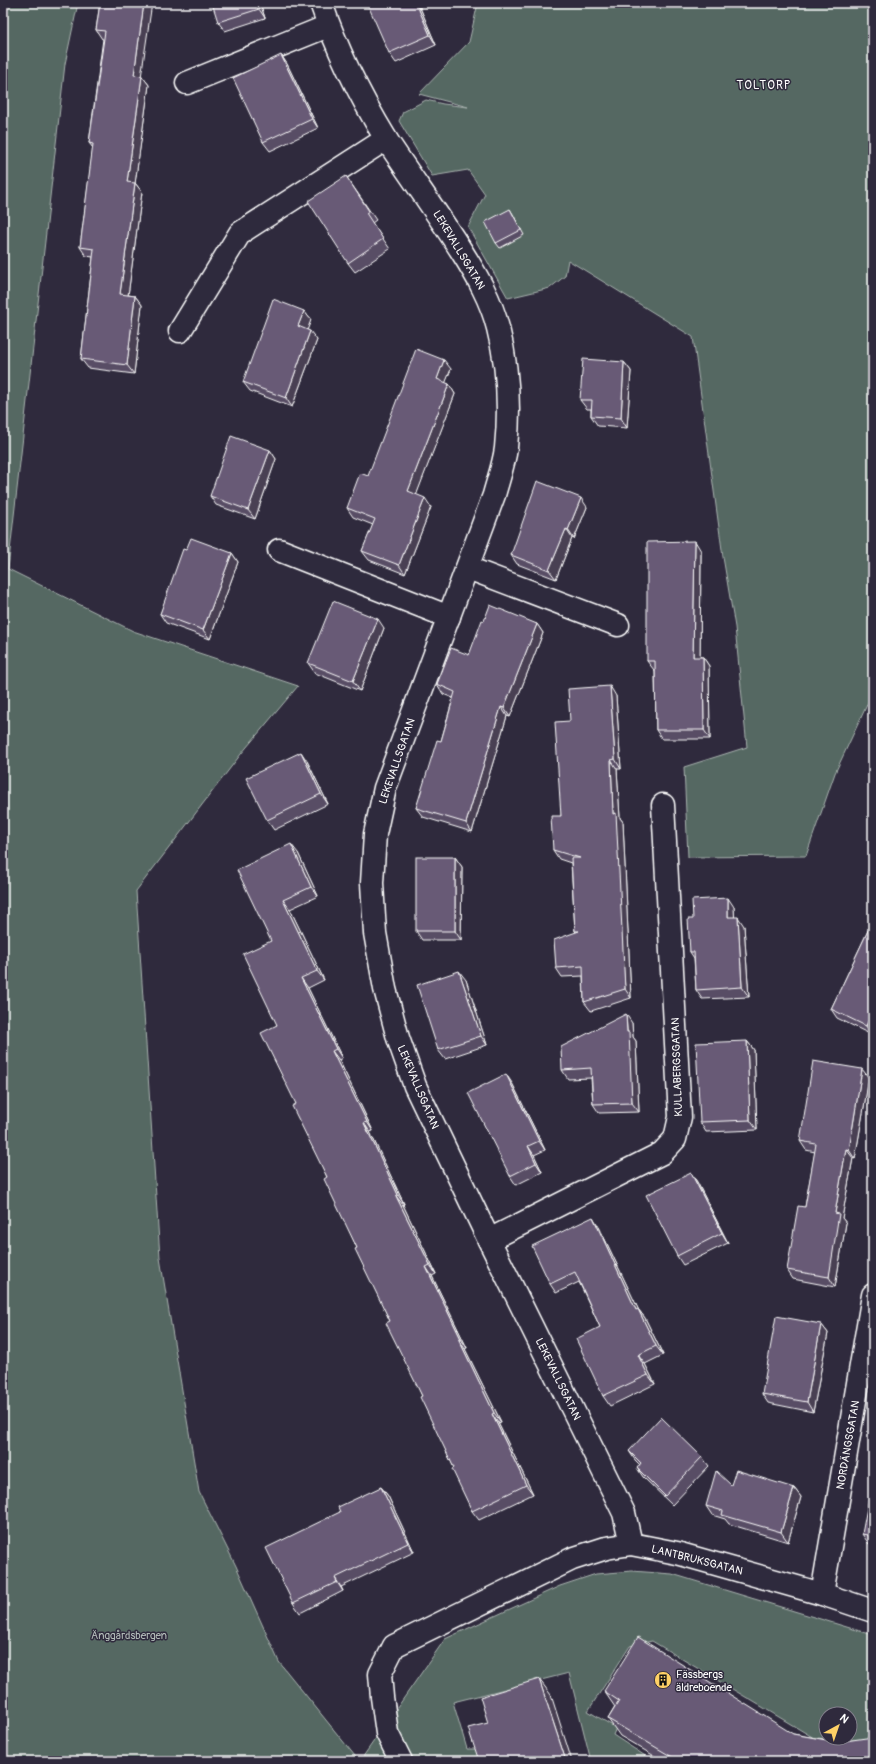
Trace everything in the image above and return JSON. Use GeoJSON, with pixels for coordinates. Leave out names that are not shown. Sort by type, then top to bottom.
{"type":"FeatureCollection","features":[{"type":"Feature","properties":{"kind":"street","name":"LEKEVALLSGATAN"},"geometry":{"type":"LineString","coordinates":[[321,3],[328,26],[355,84],[386,139],[439,216],[483,287],[498,327],[506,366],[508,411],[506,450],[494,495],[385,788],[374,834],[372,883],[375,933],[385,989],[398,1038],[415,1086],[624,1514],[631,1544]]}},
{"type":"Feature","properties":{"kind":"street"},"geometry":{"type":"LineString","coordinates":[[187,84],[328,26]]}},
{"type":"Feature","properties":{"kind":"street"},"geometry":{"type":"LineString","coordinates":[[180,331],[240,233],[386,139]]}},
{"type":"Feature","properties":{"kind":"street"},"geometry":{"type":"LineString","coordinates":[[279,550],[449,616]]}},
{"type":"Feature","properties":{"kind":"street"},"geometry":{"type":"LineString","coordinates":[[468,568],[618,625]]}},
{"type":"Feature","properties":{"kind":"street","name":"KULLABERGSGATAN"},"geometry":{"type":"LineString","coordinates":[[489,1240],[662,1154],[675,1139],[680,1117],[663,805]]}},
{"type":"Feature","properties":{"kind":"street","name":"NORDÄNGSGATAN"},"geometry":{"type":"LineString","coordinates":[[822,1594],[873,1295]]}},
{"type":"Feature","properties":{"kind":"street","name":"LANTBRUKSGATAN"},"geometry":{"type":"LineString","coordinates":[[401,1761],[387,1733],[380,1674],[394,1646],[572,1559],[606,1548],[631,1544],[677,1552],[822,1594],[873,1611]]}},
{"type":"Feature","properties":{"kind":"green space","name":"Änggårdsbergen"},"geometry":{"type":"Polygon","coordinates":[[[3,3],[78,3],[65,64],[8,569],[133,631],[298,686],[241,754],[136,891],[160,1258],[199,1492],[236,1566],[279,1662],[359,1761],[3,1761],[3,3]]]}},
{"type":"Feature","properties":{"kind":"green space"},"geometry":{"type":"Polygon","coordinates":[[[478,3],[873,3],[873,692],[835,773],[806,856],[688,857],[684,767],[747,747],[735,627],[723,557],[693,337],[568,260],[565,276],[550,288],[508,298],[468,227],[485,194],[468,170],[432,176],[399,121],[403,112],[426,100],[468,107],[419,94],[469,42],[478,3]]]}},
{"type":"Feature","properties":{"kind":"green space"},"geometry":{"type":"Polygon","coordinates":[[[632,1571],[672,1574],[873,1635],[873,1741],[858,1740],[858,1706],[818,1706],[818,1738],[814,1738],[652,1641],[630,1646],[588,1711],[616,1728],[613,1735],[653,1761],[591,1761],[569,1673],[453,1702],[467,1749],[478,1749],[482,1761],[360,1761],[445,1639],[560,1586],[596,1574],[632,1571]]]}},
{"type":"Feature","properties":{"kind":"building"},"geometry":{"type":"Polygon","coordinates":[[[100,3],[144,3],[134,75],[142,76],[127,182],[135,183],[120,294],[135,296],[127,365],[81,359],[94,249],[80,247],[93,144],[89,143],[105,31],[96,30],[100,3]]]}},
{"type":"Feature","properties":{"kind":"building"},"geometry":{"type":"Polygon","coordinates":[[[212,3],[257,3],[259,9],[218,22],[212,3]]]}},
{"type":"Feature","properties":{"kind":"building"},"geometry":{"type":"Polygon","coordinates":[[[367,3],[416,3],[430,35],[389,53],[367,3]]]}},
{"type":"Feature","properties":{"kind":"building"},"geometry":{"type":"Polygon","coordinates":[[[281,55],[312,119],[263,142],[233,78],[281,55]]]}},
{"type":"Feature","properties":{"kind":"building"},"geometry":{"type":"Polygon","coordinates":[[[346,176],[369,211],[366,213],[383,239],[348,263],[308,201],[346,176]]]}},
{"type":"Feature","properties":{"kind":"building"},"geometry":{"type":"Polygon","coordinates":[[[510,209],[521,230],[496,243],[485,222],[510,209]]]}},
{"type":"Feature","properties":{"kind":"building"},"geometry":{"type":"Polygon","coordinates":[[[273,299],[304,311],[298,326],[310,331],[286,398],[243,382],[273,299]]]}},
{"type":"Feature","properties":{"kind":"building"},"geometry":{"type":"Polygon","coordinates":[[[416,349],[444,360],[437,379],[449,384],[408,491],[425,498],[399,565],[362,551],[375,519],[347,508],[360,473],[368,476],[416,349]]]}},
{"type":"Feature","properties":{"kind":"building"},"geometry":{"type":"Polygon","coordinates":[[[583,359],[624,362],[621,418],[591,416],[592,400],[580,400],[583,359]]]}},
{"type":"Feature","properties":{"kind":"building"},"geometry":{"type":"Polygon","coordinates":[[[231,436],[270,450],[248,510],[210,496],[231,436]]]}},
{"type":"Feature","properties":{"kind":"building"},"geometry":{"type":"Polygon","coordinates":[[[537,481],[581,498],[549,570],[511,555],[537,481]]]}},
{"type":"Feature","properties":{"kind":"building"},"geometry":{"type":"Polygon","coordinates":[[[191,538],[232,553],[203,630],[160,614],[183,549],[186,550],[191,538]]]}},
{"type":"Feature","properties":{"kind":"building"},"geometry":{"type":"Polygon","coordinates":[[[695,541],[693,657],[703,657],[704,730],[656,730],[655,661],[647,661],[647,542],[695,541]]]}},
{"type":"Feature","properties":{"kind":"building"},"geometry":{"type":"Polygon","coordinates":[[[333,601],[378,619],[353,681],[308,663],[333,601]]]}},
{"type":"Feature","properties":{"kind":"building"},"geometry":{"type":"Polygon","coordinates":[[[490,605],[537,624],[504,708],[501,707],[466,823],[416,808],[437,740],[441,741],[455,692],[437,684],[451,648],[469,655],[482,620],[484,621],[490,605]]]}},
{"type":"Feature","properties":{"kind":"building"},"geometry":{"type":"Polygon","coordinates":[[[610,686],[615,759],[611,760],[613,814],[616,813],[625,989],[584,1002],[583,966],[556,968],[554,940],[579,931],[575,931],[571,858],[580,858],[553,850],[551,816],[561,816],[555,722],[570,721],[568,689],[610,686]]]}},
{"type":"Feature","properties":{"kind":"building"},"geometry":{"type":"Polygon","coordinates":[[[301,752],[321,794],[267,820],[246,778],[301,752]]]}},
{"type":"Feature","properties":{"kind":"building"},"geometry":{"type":"Polygon","coordinates":[[[291,844],[311,887],[283,900],[317,971],[301,978],[336,1049],[332,1051],[367,1122],[364,1123],[398,1195],[396,1196],[430,1265],[426,1267],[461,1339],[459,1340],[526,1485],[472,1511],[452,1469],[454,1468],[420,1397],[422,1396],[386,1323],[390,1321],[355,1249],[357,1248],[324,1179],[327,1177],[292,1106],[296,1104],[261,1033],[277,1025],[243,954],[271,941],[237,870],[291,844]]]}},
{"type":"Feature","properties":{"kind":"building"},"geometry":{"type":"Polygon","coordinates":[[[416,857],[455,857],[455,931],[416,931],[416,857]]]}},
{"type":"Feature","properties":{"kind":"building"},"geometry":{"type":"Polygon","coordinates":[[[728,898],[728,917],[738,917],[742,987],[696,990],[694,952],[690,952],[688,919],[693,919],[692,900],[728,898]]]}},
{"type":"Feature","properties":{"kind":"building"},"geometry":{"type":"Polygon","coordinates":[[[873,920],[873,1011],[866,1026],[831,1009],[873,920]]]}},
{"type":"Feature","properties":{"kind":"building"},"geometry":{"type":"Polygon","coordinates":[[[459,971],[481,1036],[438,1050],[417,985],[459,971]]]}},
{"type":"Feature","properties":{"kind":"building"},"geometry":{"type":"Polygon","coordinates":[[[626,1014],[627,1032],[629,1032],[632,1103],[593,1104],[591,1068],[562,1070],[561,1047],[626,1014]]]}},
{"type":"Feature","properties":{"kind":"building"},"geometry":{"type":"Polygon","coordinates":[[[747,1041],[750,1120],[700,1122],[696,1043],[747,1041]]]}},
{"type":"Feature","properties":{"kind":"building"},"geometry":{"type":"Polygon","coordinates":[[[813,1061],[862,1069],[849,1150],[846,1149],[835,1213],[839,1214],[829,1277],[787,1270],[798,1206],[805,1207],[816,1144],[800,1141],[813,1061]]]}},
{"type":"Feature","properties":{"kind":"building"},"geometry":{"type":"Polygon","coordinates":[[[506,1074],[539,1141],[528,1146],[536,1163],[510,1176],[468,1093],[506,1074]]]}},
{"type":"Feature","properties":{"kind":"building"},"geometry":{"type":"Polygon","coordinates":[[[691,1173],[722,1233],[677,1256],[646,1195],[691,1173]]]}},
{"type":"Feature","properties":{"kind":"building"},"geometry":{"type":"Polygon","coordinates":[[[593,1217],[636,1310],[638,1309],[656,1346],[638,1355],[648,1375],[603,1396],[576,1339],[600,1327],[575,1272],[550,1284],[532,1246],[593,1217]]]}},
{"type":"Feature","properties":{"kind":"building"},"geometry":{"type":"Polygon","coordinates":[[[776,1316],[821,1324],[807,1402],[762,1394],[776,1316]]]}},
{"type":"Feature","properties":{"kind":"building"},"geometry":{"type":"Polygon","coordinates":[[[661,1417],[702,1457],[665,1496],[637,1468],[641,1463],[629,1451],[661,1417]]]}},
{"type":"Feature","properties":{"kind":"building"},"geometry":{"type":"Polygon","coordinates":[[[736,1470],[794,1488],[781,1532],[722,1515],[723,1511],[706,1506],[716,1471],[731,1485],[736,1470]]]}},
{"type":"Feature","properties":{"kind":"building"},"geometry":{"type":"Polygon","coordinates":[[[381,1487],[408,1543],[335,1578],[337,1582],[293,1603],[266,1548],[340,1512],[338,1507],[381,1487]]]}},
{"type":"Feature","properties":{"kind":"building"},"geometry":{"type":"Polygon","coordinates":[[[869,1497],[873,1498],[873,1536],[862,1534],[869,1497]]]}},
{"type":"Feature","properties":{"kind":"building","name":"Fässbergs äldreboende"},"geometry":{"type":"Polygon","coordinates":[[[638,1637],[793,1734],[818,1738],[818,1746],[858,1746],[858,1739],[873,1737],[873,1761],[679,1761],[608,1719],[619,1701],[604,1691],[638,1637]]]}},
{"type":"Feature","properties":{"kind":"building"},"geometry":{"type":"Polygon","coordinates":[[[539,1679],[566,1761],[479,1761],[468,1728],[488,1723],[480,1697],[539,1679]]]}},
{"type":"Feature","properties":{"kind":"place","name":"Fässbergs äldreboende"},"geometry":{"type":"Point","coordinates":[663,1680]}},
{"type":"Feature","properties":{"kind":"district","name":"TOLTORP"},"geometry":{"type":"Point","coordinates":[764,85]}}]}
